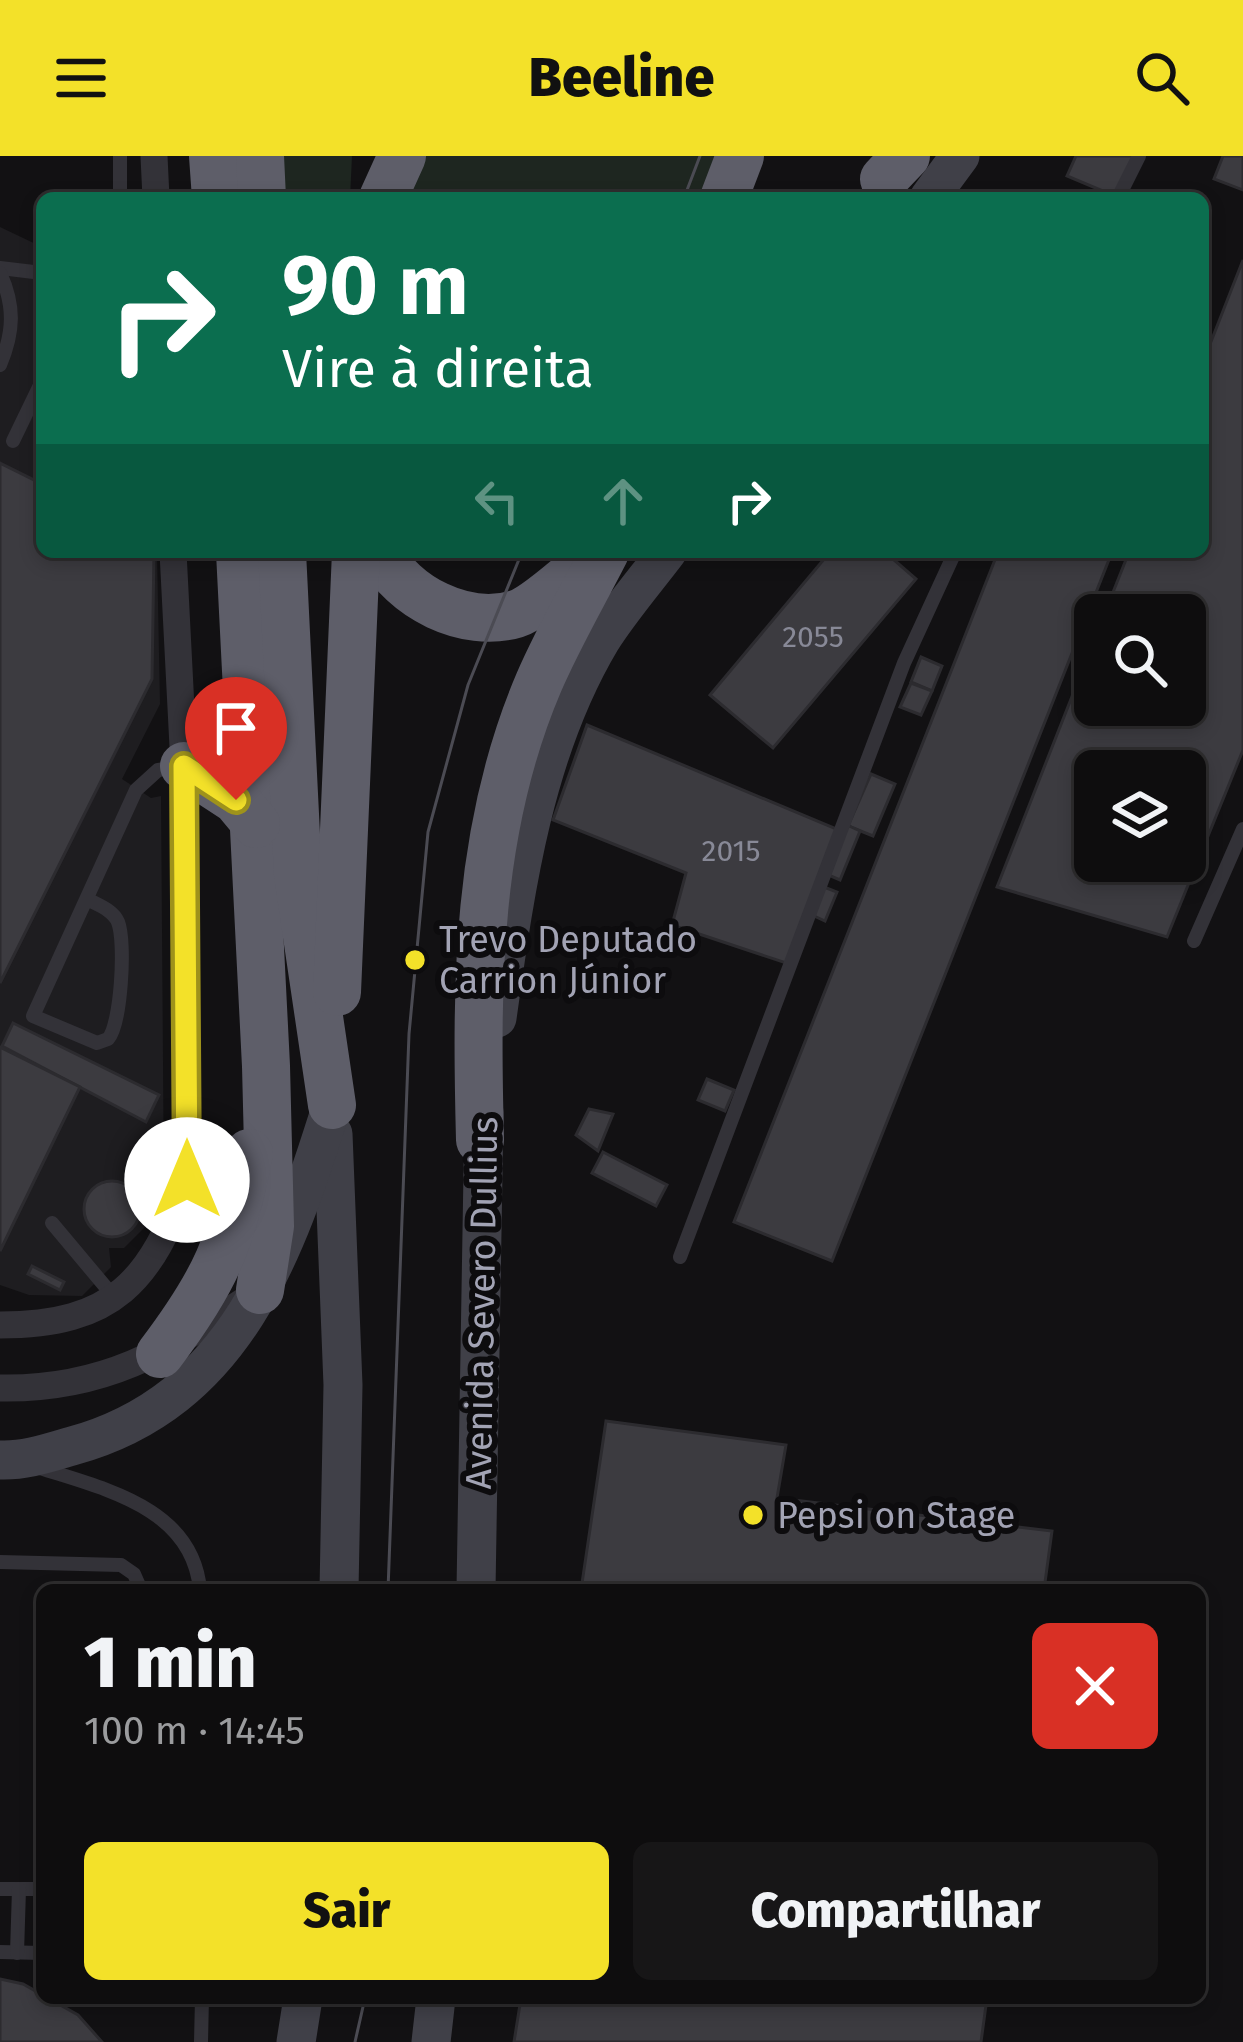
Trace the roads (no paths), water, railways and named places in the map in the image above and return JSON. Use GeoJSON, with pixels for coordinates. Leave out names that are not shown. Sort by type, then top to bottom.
{"type":"FeatureCollection","features":[{"type":"Feature","properties":{"kind":"highway"},"geometry":{"type":"LineString","coordinates":[[213,156],[216,192]]}},
{"type":"Feature","properties":{"kind":"highway"},"geometry":{"type":"LineString","coordinates":[[260,156],[262,192]]}},
{"type":"Feature","properties":{"kind":"highway"},"geometry":{"type":"LineString","coordinates":[[370,156],[377,192]]}},
{"type":"Feature","properties":{"kind":"highway"},"geometry":{"type":"LineString","coordinates":[[379,192],[382,156]]}},
{"type":"Feature","properties":{"kind":"highway"},"geometry":{"type":"LineString","coordinates":[[381,192],[402,156]]}},
{"type":"Feature","properties":{"kind":"highway"},"geometry":{"type":"LineString","coordinates":[[726,192],[740,156]]}},
{"type":"Feature","properties":{"kind":"highway"},"geometry":{"type":"LineString","coordinates":[[240,558],[266,1066],[270,1226],[260,1290]]}},
{"type":"Feature","properties":{"kind":"highway"},"geometry":{"type":"LineString","coordinates":[[281,558],[298,875],[332,1105]]}},
{"type":"Feature","properties":{"kind":"highway"},"geometry":{"type":"LineString","coordinates":[[332,1105],[356,558]]}},
{"type":"Feature","properties":{"kind":"highway"},"geometry":{"type":"LineString","coordinates":[[383,558],[394,577],[414,594],[460,615],[517,614],[594,558]]}},
{"type":"Feature","properties":{"kind":"highway"},"geometry":{"type":"LineString","coordinates":[[480,1140],[476,995],[482,901],[503,788],[538,683],[599,558]]}},
{"type":"Feature","properties":{"kind":"highway"},"geometry":{"type":"LineString","coordinates":[[184,766],[236,800],[256,824]]}},
{"type":"Feature","properties":{"kind":"highway"},"geometry":{"type":"LineString","coordinates":[[160,1354],[206,1293],[225,1250],[266,1066]]}},
{"type":"Feature","properties":{"kind":"street"},"geometry":{"type":"LineString","coordinates":[[154,156],[156,192]]}},
{"type":"Feature","properties":{"kind":"street"},"geometry":{"type":"LineString","coordinates":[[933,192],[960,156]]}},
{"type":"Feature","properties":{"kind":"street"},"geometry":{"type":"LineString","coordinates":[[0,1325],[39,1325],[78,1315],[114,1297],[143,1274],[166,1236],[187,1180],[184,766],[173,558]]}},
{"type":"Feature","properties":{"kind":"street","name":"Avenida Severo Dullius"},"geometry":{"type":"LineString","coordinates":[[476,1584],[480,1140],[520,863],[551,751],[600,641],[662,558]]}},
{"type":"Feature","properties":{"kind":"street"},"geometry":{"type":"LineString","coordinates":[[10,1461],[110,1436],[167,1404],[213,1365],[260,1290],[304,1196],[332,1105]]}},
{"type":"Feature","properties":{"kind":"street"},"geometry":{"type":"LineString","coordinates":[[332,1105],[344,1385],[339,1584]]}},
{"type":"Feature","properties":{"kind":"street"},"geometry":{"type":"LineString","coordinates":[[6,1388],[86,1381],[160,1354],[260,1290]]}},
{"type":"Feature","properties":{"kind":"street"},"geometry":{"type":"LineString","coordinates":[[296,2042],[302,2004]]}},
{"type":"Feature","properties":{"kind":"street"},"geometry":{"type":"LineString","coordinates":[[431,2042],[435,2004]]}},
{"type":"Feature","properties":{"kind":"lane"},"geometry":{"type":"LineString","coordinates":[[120,156],[120,192]]}},
{"type":"Feature","properties":{"kind":"lane"},"geometry":{"type":"LineString","coordinates":[[1121,192],[1139,156]]}},
{"type":"Feature","properties":{"kind":"lane"},"geometry":{"type":"LineString","coordinates":[[0,364],[11,340],[12,299],[0,271],[36,273]]}},
{"type":"Feature","properties":{"kind":"lane"},"geometry":{"type":"LineString","coordinates":[[13,441],[36,393]]}},
{"type":"Feature","properties":{"kind":"lane"},"geometry":{"type":"LineString","coordinates":[[680,1257],[904,662],[952,558]]}},
{"type":"Feature","properties":{"kind":"lane"},"geometry":{"type":"LineString","coordinates":[[87,899],[117,919],[120,931],[118,1020],[108,1039],[97,1043],[33,1016],[136,790],[158,770],[184,766]]}},
{"type":"Feature","properties":{"kind":"lane"},"geometry":{"type":"LineString","coordinates":[[1194,941],[1243,830]]}},
{"type":"Feature","properties":{"kind":"lane"},"geometry":{"type":"LineString","coordinates":[[52,1223],[114,1297]]}},
{"type":"Feature","properties":{"kind":"lane"},"geometry":{"type":"LineString","coordinates":[[10,1461],[152,1510],[183,1538],[199,1584]]}},
{"type":"Feature","properties":{"kind":"lane"},"geometry":{"type":"LineString","coordinates":[[0,1562],[121,1564],[138,1584]]}},
{"type":"Feature","properties":{"kind":"lane"},"geometry":{"type":"LineString","coordinates":[[0,1888],[36,1889]]}},
{"type":"Feature","properties":{"kind":"lane"},"geometry":{"type":"LineString","coordinates":[[17,1952],[19,1889]]}},
{"type":"Feature","properties":{"kind":"lane"},"geometry":{"type":"LineString","coordinates":[[0,1952],[36,1953]]}},
{"type":"Feature","properties":{"kind":"lane"},"geometry":{"type":"LineString","coordinates":[[201,2042],[202,2004]]}},
{"type":"Feature","properties":{"kind":"tram line"},"geometry":{"type":"LineString","coordinates":[[686,192],[700,156]]}},
{"type":"Feature","properties":{"kind":"tram line"},"geometry":{"type":"LineString","coordinates":[[388,1584],[409,1034],[428,832],[468,685],[520,558]]}},
{"type":"Feature","properties":{"kind":"tram line"},"geometry":{"type":"LineString","coordinates":[[355,2042],[364,2004]]}},
{"type":"Feature","properties":{"kind":"place","name":"Trevo Deputado Carrion Júnior"},"geometry":{"type":"Point","coordinates":[415,960]}},
{"type":"Feature","properties":{"kind":"place","name":"Pepsi on Stage"},"geometry":{"type":"Point","coordinates":[753,1515]}}]}
